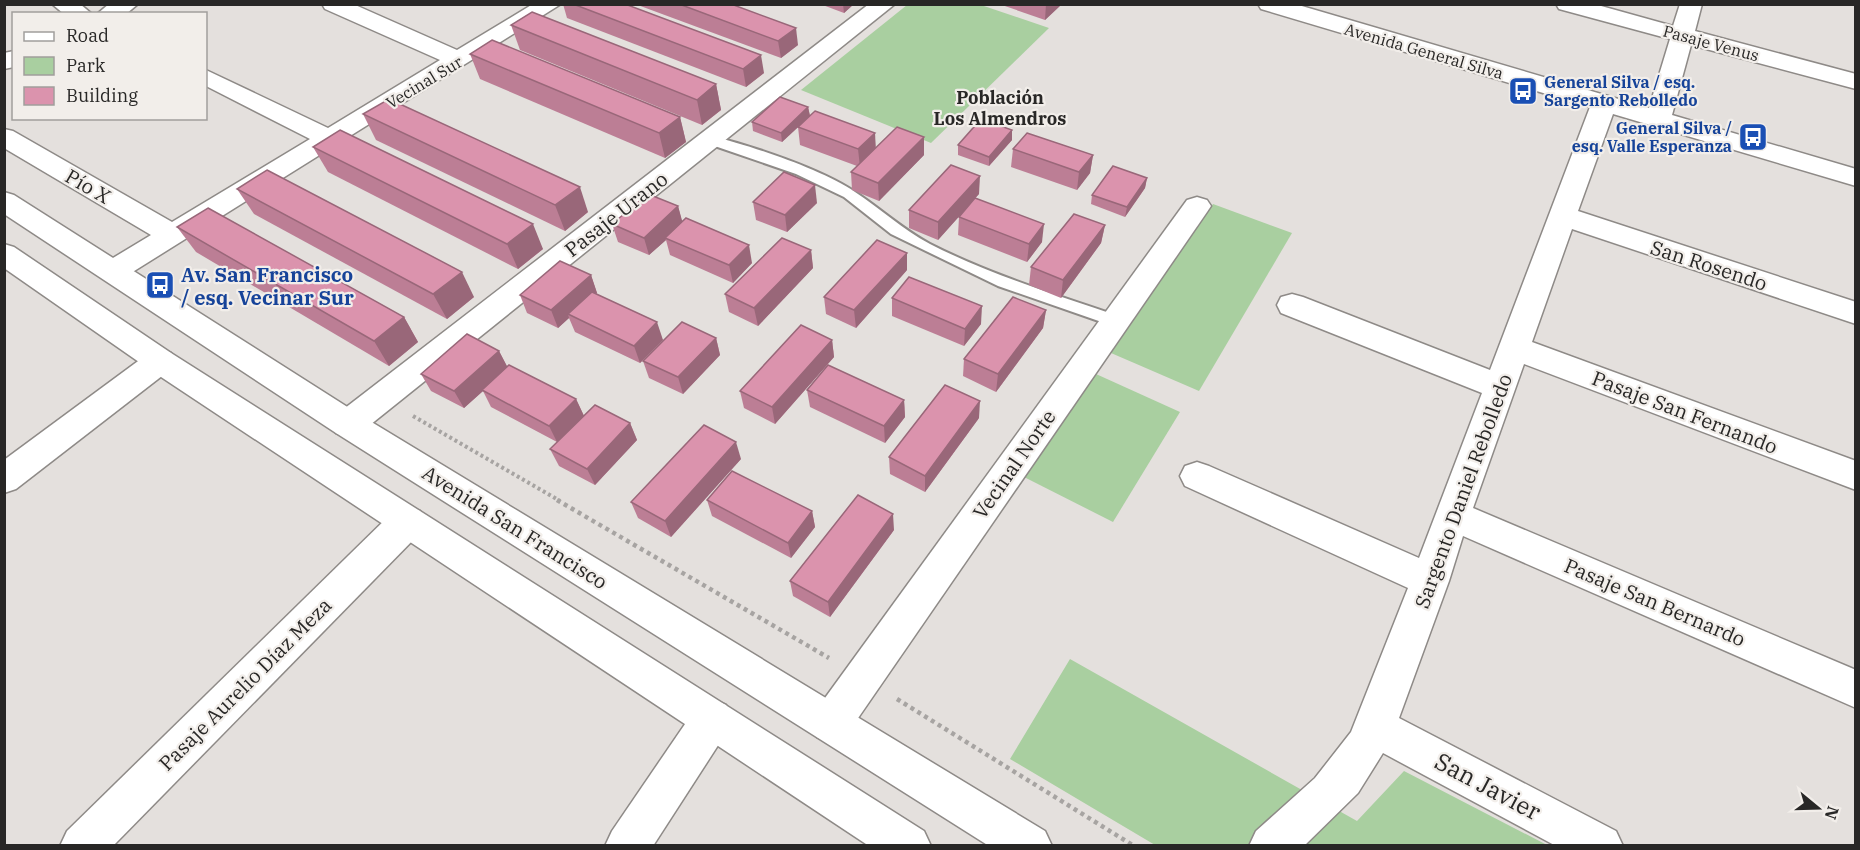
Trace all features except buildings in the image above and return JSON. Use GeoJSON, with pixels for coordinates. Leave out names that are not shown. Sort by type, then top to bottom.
{"type":"FeatureCollection","features":[{"type":"Feature","properties":{"kind":"street"},"geometry":{"type":"LineString","coordinates":[[63,4],[77,12]]}},
{"type":"Feature","properties":{"kind":"street"},"geometry":{"type":"LineString","coordinates":[[112,12],[127,4]]}},
{"type":"Feature","properties":{"kind":"street"},"geometry":{"type":"LineString","coordinates":[[333,4],[459,60]]}},
{"type":"Feature","properties":{"kind":"street","name":"Vecinal Sur"},"geometry":{"type":"LineString","coordinates":[[113,272],[550,4]]}},
{"type":"Feature","properties":{"kind":"street","name":"Pasaje Urano"},"geometry":{"type":"LineString","coordinates":[[348,424],[884,4]]}},
{"type":"Feature","properties":{"kind":"street","name":"Avenida General Silva"},"geometry":{"type":"LineString","coordinates":[[1269,4],[1318,11],[1604,104],[1856,178]]}},
{"type":"Feature","properties":{"kind":"street","name":"Pasaje Venus"},"geometry":{"type":"LineString","coordinates":[[1567,4],[1856,82]]}},
{"type":"Feature","properties":{"kind":"street"},"geometry":{"type":"LineString","coordinates":[[1658,120],[1691,4]]}},
{"type":"Feature","properties":{"kind":"street"},"geometry":{"type":"LineString","coordinates":[[207,78],[329,139]]}},
{"type":"Feature","properties":{"kind":"street","name":"Sargento Daniel Rebolledo"},"geometry":{"type":"LineString","coordinates":[[1271,846],[1344,780],[1356,764],[1375,727],[1431,581],[1604,104]]}},
{"type":"Feature","properties":{"kind":"street","name":"Pío X"},"geometry":{"type":"LineString","coordinates":[[4,138],[172,235]]}},
{"type":"Feature","properties":{"kind":"street","name":"Avenida San Francisco"},"geometry":{"type":"LineString","coordinates":[[5,202],[348,424],[1030,846]]}},
{"type":"Feature","properties":{"kind":"street","name":"Vecinal Norte"},"geometry":{"type":"LineString","coordinates":[[831,723],[1197,206]]}},
{"type":"Feature","properties":{"kind":"street","name":"San Rosendo"},"geometry":{"type":"LineString","coordinates":[[1563,216],[1856,313]]}},
{"type":"Feature","properties":{"kind":"street"},"geometry":{"type":"LineString","coordinates":[[4,254],[160,361],[909,846]]}},
{"type":"Feature","properties":{"kind":"street"},"geometry":{"type":"LineString","coordinates":[[1292,305],[1501,387]]}},
{"type":"Feature","properties":{"kind":"street","name":"Pasaje San Fernando"},"geometry":{"type":"LineString","coordinates":[[1515,348],[1856,476]]}},
{"type":"Feature","properties":{"kind":"street"},"geometry":{"type":"LineString","coordinates":[[4,479],[160,361]]}},
{"type":"Feature","properties":{"kind":"street"},"geometry":{"type":"LineString","coordinates":[[1197,476],[1431,581]]}},
{"type":"Feature","properties":{"kind":"street","name":"Pasaje San Bernardo"},"geometry":{"type":"LineString","coordinates":[[1454,516],[1856,689]]}},
{"type":"Feature","properties":{"kind":"street","name":"Pasaje Aurelio Díaz Meza"},"geometry":{"type":"LineString","coordinates":[[82,846],[407,522]]}},
{"type":"Feature","properties":{"kind":"street"},"geometry":{"type":"LineString","coordinates":[[627,846],[712,719]]}},
{"type":"Feature","properties":{"kind":"street","name":"San Javier"},"geometry":{"type":"LineString","coordinates":[[1375,727],[1601,846]]}},
{"type":"Feature","properties":{"kind":"lane"},"geometry":{"type":"LineString","coordinates":[[711,140],[801,171],[849,194],[896,231],[927,248],[1003,282],[1116,321]]}},
{"type":"Feature","properties":{"kind":"path"},"geometry":{"type":"LineString","coordinates":[[380,398],[863,678],[1134,846]]}},
{"type":"Feature","properties":{"kind":"green space"},"geometry":{"type":"Polygon","coordinates":[[[907,5],[981,5],[1049,28],[931,143],[801,90],[907,5]]]}},
{"type":"Feature","properties":{"kind":"green space"},"geometry":{"type":"Polygon","coordinates":[[[1213,204],[1292,233],[1199,391],[1111,353],[1213,204]]]}},
{"type":"Feature","properties":{"kind":"green space"},"geometry":{"type":"Polygon","coordinates":[[[1096,374],[1180,412],[1113,522],[1024,477],[1096,374]]]}},
{"type":"Feature","properties":{"kind":"green space"},"geometry":{"type":"Polygon","coordinates":[[[1070,659],[1357,821],[1404,771],[1547,845],[1155,845],[1010,759],[1070,659]]]}},
{"type":"Feature","properties":{"kind":"place","name":"General Silva / esq. Sargento Rebolledo"},"geometry":{"type":"Point","coordinates":[1523,91]}},
{"type":"Feature","properties":{"kind":"place","name":"General Silva / esq. Valle Esperanza"},"geometry":{"type":"Point","coordinates":[1753,137]}},
{"type":"Feature","properties":{"kind":"place","name":"Av. San Francisco / esq. Vecinar Sur"},"geometry":{"type":"Point","coordinates":[160,285]}},
{"type":"Feature","properties":{"kind":"district","name":"Población Los Almendros"},"geometry":{"type":"Point","coordinates":[1000,107]}}]}
